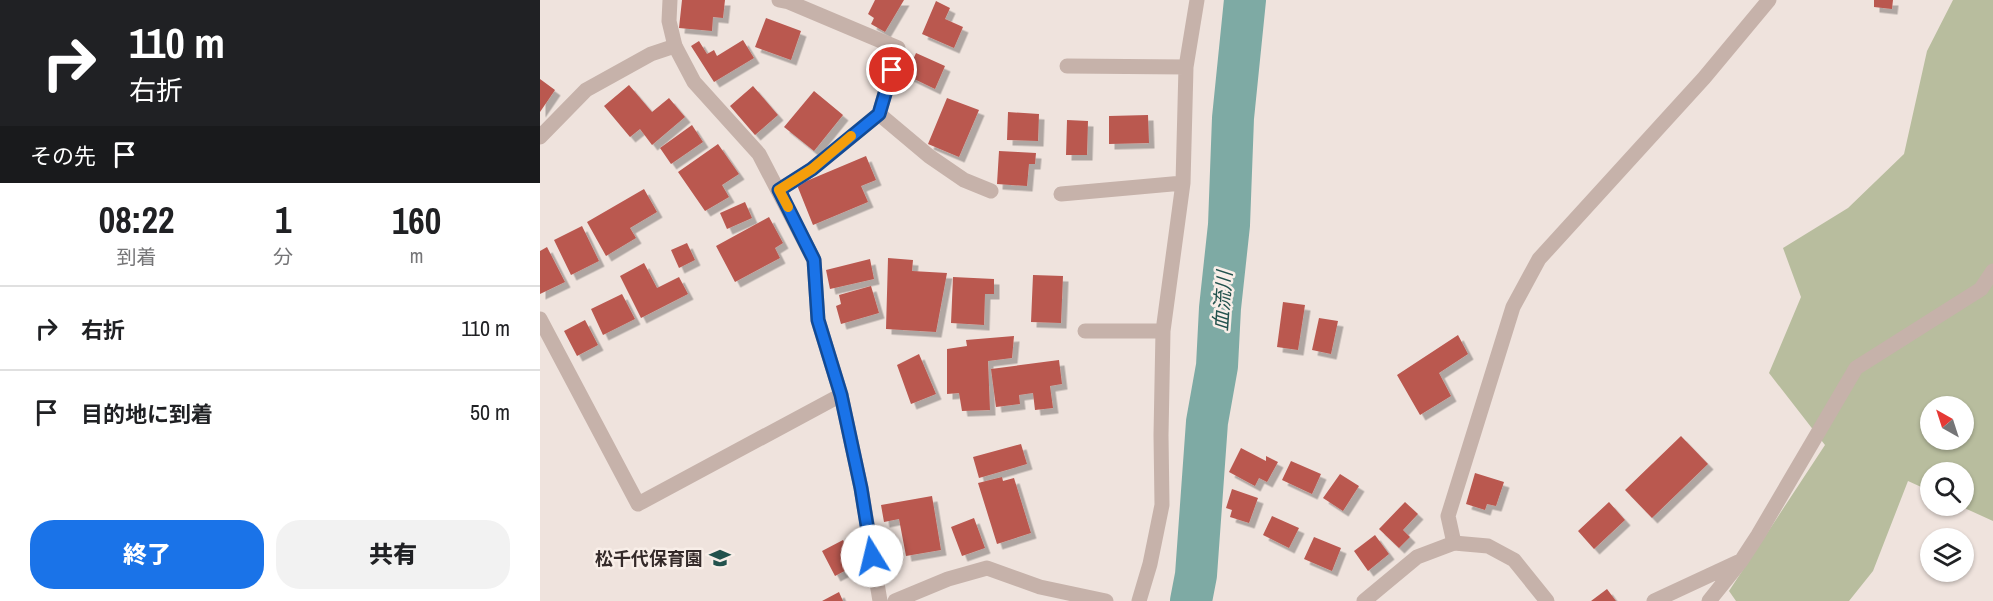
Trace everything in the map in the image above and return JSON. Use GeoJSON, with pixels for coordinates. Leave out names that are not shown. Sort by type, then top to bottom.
{"type":"FeatureCollection","features":[{"type":"Feature","properties":{"kind":"street"},"geometry":{"type":"LineString","coordinates":[[669,0],[669,21],[675,46],[694,82],[759,154],[814,260],[818,320],[841,395],[861,488],[880,601]]}},
{"type":"Feature","properties":{"kind":"street"},"geometry":{"type":"LineString","coordinates":[[779,0],[789,2],[898,48],[879,114],[812,169],[779,190]]}},
{"type":"Feature","properties":{"kind":"street"},"geometry":{"type":"LineString","coordinates":[[1139,601],[1150,564],[1162,505],[1163,331],[1183,183],[1186,67],[1197,0]]}},
{"type":"Feature","properties":{"kind":"street"},"geometry":{"type":"LineString","coordinates":[[1454,543],[1448,516],[1514,307],[1539,259],[1704,78],[1769,0]]}},
{"type":"Feature","properties":{"kind":"street"},"geometry":{"type":"LineString","coordinates":[[540,137],[586,90],[651,54],[675,46]]}},
{"type":"Feature","properties":{"kind":"street"},"geometry":{"type":"LineString","coordinates":[[1067,66],[1186,67]]}},
{"type":"Feature","properties":{"kind":"street"},"geometry":{"type":"LineString","coordinates":[[879,114],[929,156],[964,180],[991,191]]}},
{"type":"Feature","properties":{"kind":"street"},"geometry":{"type":"LineString","coordinates":[[1061,194],[1183,183]]}},
{"type":"Feature","properties":{"kind":"street"},"geometry":{"type":"LineString","coordinates":[[1709,601],[1741,561],[1758,535],[1856,368],[1981,289],[1993,271]]}},
{"type":"Feature","properties":{"kind":"street"},"geometry":{"type":"LineString","coordinates":[[540,320],[638,504],[841,395]]}},
{"type":"Feature","properties":{"kind":"street"},"geometry":{"type":"LineString","coordinates":[[1085,331],[1163,331]]}},
{"type":"Feature","properties":{"kind":"street"},"geometry":{"type":"LineString","coordinates":[[1364,601],[1417,557],[1454,543],[1488,546],[1514,560],[1547,601]]}},
{"type":"Feature","properties":{"kind":"street"},"geometry":{"type":"LineString","coordinates":[[1654,601],[1741,561]]}},
{"type":"Feature","properties":{"kind":"street"},"geometry":{"type":"LineString","coordinates":[[895,601],[948,579],[987,568],[1040,587],[1106,601]]}},
{"type":"Feature","properties":{"kind":"green space"},"geometry":{"type":"Polygon","coordinates":[[[1953,0],[1993,0],[1993,521],[1974,512],[1974,462],[1920,462],[1920,486],[1908,481],[1873,571],[1849,601],[1736,601],[1729,591],[1825,445],[1769,373],[1801,297],[1783,248],[1848,208],[1904,154],[1927,51],[1953,0]]]}},
{"type":"Feature","properties":{"kind":"building"},"geometry":{"type":"Polygon","coordinates":[[[682,0],[725,0],[723,18],[713,17],[712,31],[679,28],[682,0]]]}},
{"type":"Feature","properties":{"kind":"building"},"geometry":{"type":"Polygon","coordinates":[[[875,0],[904,0],[885,32],[871,24],[874,18],[868,14],[875,0]]]}},
{"type":"Feature","properties":{"kind":"building"},"geometry":{"type":"Polygon","coordinates":[[[1874,0],[1893,0],[1892,9],[1874,7],[1874,0]]]}},
{"type":"Feature","properties":{"kind":"building"},"geometry":{"type":"Polygon","coordinates":[[[936,1],[950,8],[945,19],[963,27],[954,48],[922,34],[936,1]]]}},
{"type":"Feature","properties":{"kind":"building"},"geometry":{"type":"Polygon","coordinates":[[[766,18],[801,31],[791,60],[755,47],[766,18]]]}},
{"type":"Feature","properties":{"kind":"building"},"geometry":{"type":"Polygon","coordinates":[[[743,40],[754,58],[714,82],[691,46],[699,41],[707,54],[714,50],[717,56],[743,40]]]}},
{"type":"Feature","properties":{"kind":"building"},"geometry":{"type":"Polygon","coordinates":[[[916,53],[945,66],[935,89],[906,75],[916,53]]]}},
{"type":"Feature","properties":{"kind":"building"},"geometry":{"type":"Polygon","coordinates":[[[540,79],[555,90],[540,112],[540,79]]]}},
{"type":"Feature","properties":{"kind":"building"},"geometry":{"type":"Polygon","coordinates":[[[629,85],[652,112],[669,98],[685,117],[652,145],[640,129],[630,137],[604,106],[629,85]]]}},
{"type":"Feature","properties":{"kind":"building"},"geometry":{"type":"Polygon","coordinates":[[[753,86],[778,115],[755,135],[730,106],[753,86]]]}},
{"type":"Feature","properties":{"kind":"building"},"geometry":{"type":"Polygon","coordinates":[[[814,91],[843,115],[814,151],[784,127],[814,91]]]}},
{"type":"Feature","properties":{"kind":"building"},"geometry":{"type":"Polygon","coordinates":[[[947,98],[979,110],[959,157],[928,144],[947,98]]]}},
{"type":"Feature","properties":{"kind":"building"},"geometry":{"type":"Polygon","coordinates":[[[1008,112],[1039,114],[1038,141],[1007,140],[1008,112]]]}},
{"type":"Feature","properties":{"kind":"building"},"geometry":{"type":"Polygon","coordinates":[[[1148,115],[1149,143],[1109,144],[1109,116],[1148,115]]]}},
{"type":"Feature","properties":{"kind":"building"},"geometry":{"type":"Polygon","coordinates":[[[1067,120],[1088,121],[1087,155],[1066,155],[1067,120]]]}},
{"type":"Feature","properties":{"kind":"building"},"geometry":{"type":"Polygon","coordinates":[[[692,125],[703,142],[671,164],[660,148],[692,125]]]}},
{"type":"Feature","properties":{"kind":"building"},"geometry":{"type":"Polygon","coordinates":[[[718,144],[739,174],[722,185],[729,197],[705,211],[678,172],[718,144]]]}},
{"type":"Feature","properties":{"kind":"building"},"geometry":{"type":"Polygon","coordinates":[[[999,151],[1036,153],[1035,164],[1029,164],[1027,186],[997,184],[999,151]]]}},
{"type":"Feature","properties":{"kind":"building"},"geometry":{"type":"Polygon","coordinates":[[[866,156],[876,180],[861,186],[868,202],[813,225],[797,185],[866,156]]]}},
{"type":"Feature","properties":{"kind":"building"},"geometry":{"type":"Polygon","coordinates":[[[644,189],[657,212],[630,228],[636,238],[606,256],[587,222],[644,189]]]}},
{"type":"Feature","properties":{"kind":"building"},"geometry":{"type":"Polygon","coordinates":[[[745,202],[752,218],[727,229],[720,213],[745,202]]]}},
{"type":"Feature","properties":{"kind":"building"},"geometry":{"type":"Polygon","coordinates":[[[769,217],[783,243],[775,248],[780,258],[735,282],[716,246],[769,217]]]}},
{"type":"Feature","properties":{"kind":"building"},"geometry":{"type":"Polygon","coordinates":[[[582,226],[599,261],[571,275],[554,240],[582,226]]]}},
{"type":"Feature","properties":{"kind":"building"},"geometry":{"type":"Polygon","coordinates":[[[687,243],[695,260],[679,268],[671,250],[687,243]]]}},
{"type":"Feature","properties":{"kind":"building"},"geometry":{"type":"Polygon","coordinates":[[[547,247],[565,282],[540,294],[540,251],[547,247]]]}},
{"type":"Feature","properties":{"kind":"building"},"geometry":{"type":"Polygon","coordinates":[[[888,258],[913,260],[912,271],[947,273],[936,332],[886,329],[888,258]]]}},
{"type":"Feature","properties":{"kind":"building"},"geometry":{"type":"Polygon","coordinates":[[[870,259],[874,279],[830,289],[826,270],[870,259]]]}},
{"type":"Feature","properties":{"kind":"building"},"geometry":{"type":"Polygon","coordinates":[[[644,263],[657,288],[679,277],[688,294],[641,318],[620,276],[644,263]]]}},
{"type":"Feature","properties":{"kind":"building"},"geometry":{"type":"Polygon","coordinates":[[[1033,275],[1063,276],[1061,323],[1031,322],[1033,275]]]}},
{"type":"Feature","properties":{"kind":"building"},"geometry":{"type":"Polygon","coordinates":[[[953,277],[994,279],[994,294],[985,294],[984,325],[951,323],[953,277]]]}},
{"type":"Feature","properties":{"kind":"building"},"geometry":{"type":"Polygon","coordinates":[[[871,286],[879,313],[841,324],[836,306],[841,304],[839,295],[871,286]]]}},
{"type":"Feature","properties":{"kind":"building"},"geometry":{"type":"Polygon","coordinates":[[[622,294],[635,319],[603,335],[591,309],[622,294]]]}},
{"type":"Feature","properties":{"kind":"building"},"geometry":{"type":"Polygon","coordinates":[[[1283,302],[1305,305],[1298,350],[1277,347],[1283,302]]]}},
{"type":"Feature","properties":{"kind":"building"},"geometry":{"type":"Polygon","coordinates":[[[1319,318],[1338,321],[1331,354],[1312,350],[1319,318]]]}},
{"type":"Feature","properties":{"kind":"building"},"geometry":{"type":"Polygon","coordinates":[[[585,320],[598,345],[577,356],[564,331],[585,320]]]}},
{"type":"Feature","properties":{"kind":"building"},"geometry":{"type":"Polygon","coordinates":[[[1458,335],[1468,354],[1439,373],[1451,396],[1420,415],[1397,375],[1458,335]]]}},
{"type":"Feature","properties":{"kind":"building"},"geometry":{"type":"Polygon","coordinates":[[[1014,336],[1012,358],[988,361],[990,410],[962,411],[959,393],[947,394],[947,349],[967,346],[966,340],[1014,336]]]}},
{"type":"Feature","properties":{"kind":"building"},"geometry":{"type":"Polygon","coordinates":[[[919,354],[936,394],[911,404],[897,365],[919,354]]]}},
{"type":"Feature","properties":{"kind":"building"},"geometry":{"type":"Polygon","coordinates":[[[1059,360],[1062,384],[1050,386],[1053,408],[1035,410],[1033,393],[1019,395],[1020,404],[996,407],[991,369],[1059,360]]]}},
{"type":"Feature","properties":{"kind":"building"},"geometry":{"type":"Polygon","coordinates":[[[1681,436],[1708,464],[1652,518],[1625,490],[1681,436]]]}},
{"type":"Feature","properties":{"kind":"building"},"geometry":{"type":"Polygon","coordinates":[[[1021,444],[1027,464],[979,478],[973,457],[1021,444]]]}},
{"type":"Feature","properties":{"kind":"building"},"geometry":{"type":"Polygon","coordinates":[[[1241,448],[1266,461],[1266,456],[1278,462],[1267,482],[1259,478],[1255,486],[1229,472],[1241,448]]]}},
{"type":"Feature","properties":{"kind":"building"},"geometry":{"type":"Polygon","coordinates":[[[1291,461],[1321,474],[1312,494],[1282,480],[1291,461]]]}},
{"type":"Feature","properties":{"kind":"building"},"geometry":{"type":"Polygon","coordinates":[[[1475,473],[1504,482],[1496,506],[1487,504],[1485,510],[1466,504],[1475,473]]]}},
{"type":"Feature","properties":{"kind":"building"},"geometry":{"type":"Polygon","coordinates":[[[1340,474],[1359,486],[1343,511],[1323,498],[1340,474]]]}},
{"type":"Feature","properties":{"kind":"building"},"geometry":{"type":"Polygon","coordinates":[[[1002,477],[1003,481],[1014,478],[1031,533],[997,544],[978,483],[1002,477]]]}},
{"type":"Feature","properties":{"kind":"building"},"geometry":{"type":"Polygon","coordinates":[[[1232,489],[1258,498],[1249,523],[1230,517],[1232,510],[1226,508],[1232,489]]]}},
{"type":"Feature","properties":{"kind":"building"},"geometry":{"type":"Polygon","coordinates":[[[932,496],[941,550],[906,556],[899,519],[884,522],[881,505],[932,496]]]}},
{"type":"Feature","properties":{"kind":"building"},"geometry":{"type":"Polygon","coordinates":[[[1405,502],[1418,514],[1403,530],[1410,537],[1399,548],[1379,529],[1405,502]]]}},
{"type":"Feature","properties":{"kind":"building"},"geometry":{"type":"Polygon","coordinates":[[[1609,502],[1625,520],[1594,549],[1578,531],[1609,502]]]}},
{"type":"Feature","properties":{"kind":"building"},"geometry":{"type":"Polygon","coordinates":[[[1272,516],[1299,528],[1289,548],[1263,535],[1272,516]]]}},
{"type":"Feature","properties":{"kind":"building"},"geometry":{"type":"Polygon","coordinates":[[[974,518],[985,548],[962,556],[951,527],[974,518]]]}},
{"type":"Feature","properties":{"kind":"building"},"geometry":{"type":"Polygon","coordinates":[[[1375,535],[1389,554],[1368,571],[1354,551],[1375,535]]]}},
{"type":"Feature","properties":{"kind":"building"},"geometry":{"type":"Polygon","coordinates":[[[1314,537],[1341,548],[1332,571],[1304,559],[1314,537]]]}},
{"type":"Feature","properties":{"kind":"building"},"geometry":{"type":"Polygon","coordinates":[[[843,540],[856,565],[835,576],[822,551],[843,540]]]}},
{"type":"Feature","properties":{"kind":"building"},"geometry":{"type":"Polygon","coordinates":[[[1607,589],[1616,601],[1591,601],[1607,589]]]}},
{"type":"Feature","properties":{"kind":"building"},"geometry":{"type":"Polygon","coordinates":[[[839,592],[843,601],[822,601],[839,592]]]}},
{"type":"Feature","properties":{"kind":"waterway","name":"血流川"},"geometry":{"type":"LineString","coordinates":[[1191,601],[1196,575],[1207,422],[1217,366],[1220,308],[1229,225],[1233,118],[1245,0]]}},
{"type":"Feature","properties":{"kind":"slow traffic"},"geometry":{"type":"LineString","coordinates":[[788,207],[779,190],[812,169],[851,136]]}},
{"type":"Feature","properties":{"kind":"place","name":"松千代保育園"},"geometry":{"type":"Point","coordinates":[720,558]}},
{"type":"Feature","properties":{"kind":"route"},"geometry":{"type":"LineString","coordinates":[[872,556],[861,488],[841,395],[818,320],[814,260],[779,190],[812,169],[879,114],[892,70]]}}]}
